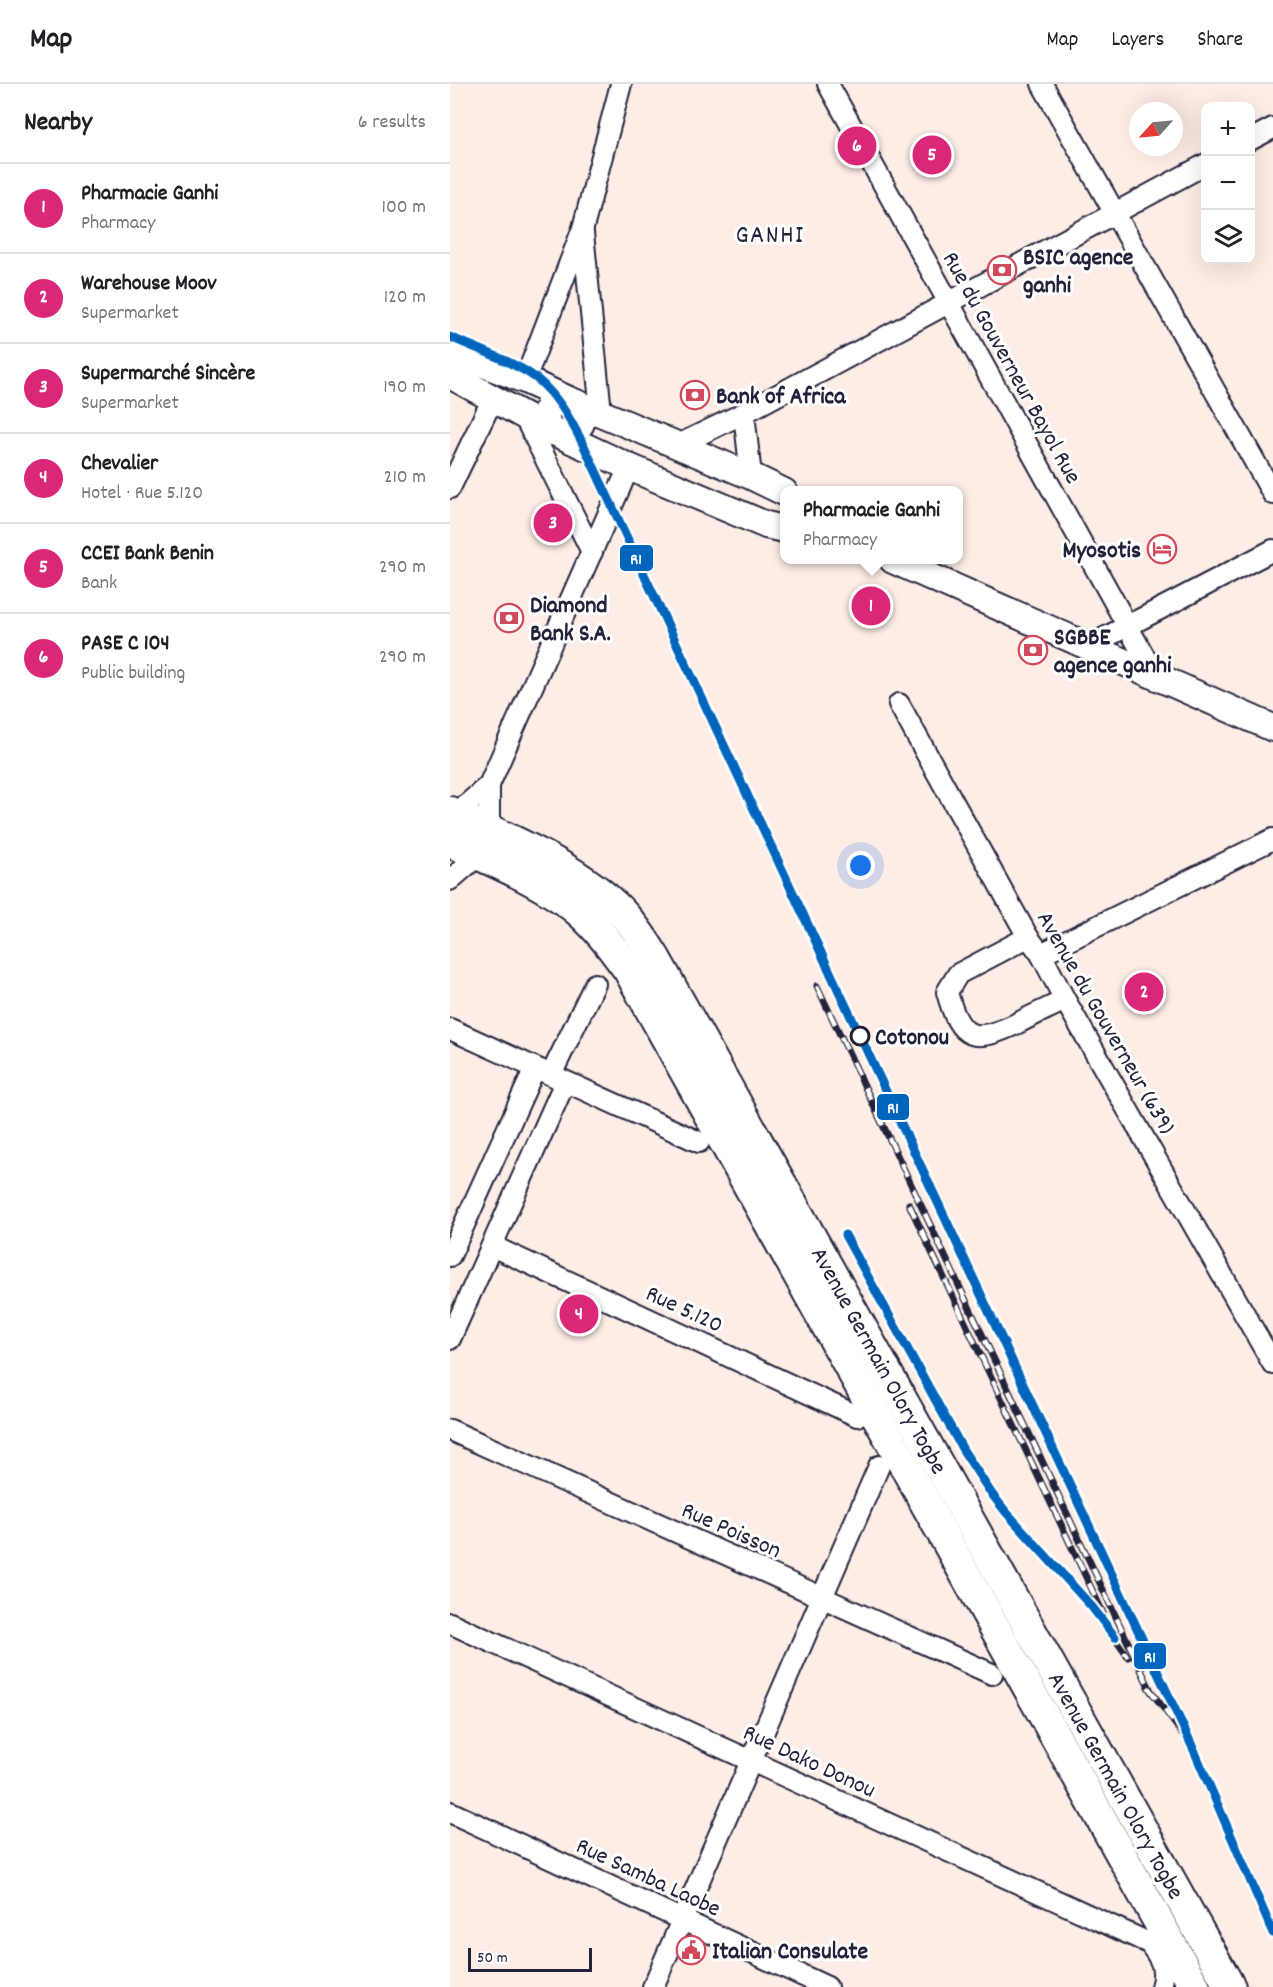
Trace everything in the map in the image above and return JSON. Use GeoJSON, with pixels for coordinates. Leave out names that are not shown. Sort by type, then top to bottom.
{"type":"FeatureCollection","features":[{"type":"Feature","properties":{"kind":"highway","name":"Avenue Germain Olory Togbe"},"geometry":{"type":"LineString","coordinates":[[452,823],[484,842],[586,917],[628,969],[1195,1987]]}},
{"type":"Feature","properties":{"kind":"highway","name":"Avenue Germain Olory Togbe"},"geometry":{"type":"LineString","coordinates":[[484,842],[566,870],[601,894],[630,921],[656,958],[1230,1987]]}},
{"type":"Feature","properties":{"kind":"main road"},"geometry":{"type":"LineString","coordinates":[[450,351],[601,412],[780,490]]}},
{"type":"Feature","properties":{"kind":"main road"},"geometry":{"type":"LineString","coordinates":[[450,375],[557,433],[629,467],[766,525],[780,528]]}},
{"type":"Feature","properties":{"kind":"main road"},"geometry":{"type":"LineString","coordinates":[[557,433],[551,429],[546,420],[547,410],[556,400],[571,401]]}},
{"type":"Feature","properties":{"kind":"main road"},"geometry":{"type":"LineString","coordinates":[[902,564],[1273,728]]}},
{"type":"Feature","properties":{"kind":"street"},"geometry":{"type":"LineString","coordinates":[[525,380],[583,228],[621,84]]}},
{"type":"Feature","properties":{"kind":"street","name":"Rue du Gouverneur Bayol Rue"},"geometry":{"type":"LineString","coordinates":[[828,84],[1154,674]]}},
{"type":"Feature","properties":{"kind":"street"},"geometry":{"type":"LineString","coordinates":[[1042,84],[1273,494]]}},
{"type":"Feature","properties":{"kind":"street"},"geometry":{"type":"LineString","coordinates":[[1255,138],[1273,128]]}},
{"type":"Feature","properties":{"kind":"street"},"geometry":{"type":"LineString","coordinates":[[678,445],[744,413],[1201,167]]}},
{"type":"Feature","properties":{"kind":"street"},"geometry":{"type":"LineString","coordinates":[[583,228],[601,412]]}},
{"type":"Feature","properties":{"kind":"street"},"geometry":{"type":"LineString","coordinates":[[450,488],[493,398]]}},
{"type":"Feature","properties":{"kind":"street"},"geometry":{"type":"LineString","coordinates":[[744,413],[751,476]]}},
{"type":"Feature","properties":{"kind":"street"},"geometry":{"type":"LineString","coordinates":[[524,416],[592,552]]}},
{"type":"Feature","properties":{"kind":"street"},"geometry":{"type":"LineString","coordinates":[[450,880],[484,842],[489,785],[629,467]]}},
{"type":"Feature","properties":{"kind":"street"},"geometry":{"type":"LineString","coordinates":[[1089,646],[1273,550]]}},
{"type":"Feature","properties":{"kind":"street","name":"Avenue du Gouverneur (639)"},"geometry":{"type":"LineString","coordinates":[[899,704],[1028,937],[1041,954],[1273,1364]]}},
{"type":"Feature","properties":{"kind":"street"},"geometry":{"type":"LineString","coordinates":[[452,823],[489,785]]}},
{"type":"Feature","properties":{"kind":"street"},"geometry":{"type":"LineString","coordinates":[[1041,954],[1273,838]]}},
{"type":"Feature","properties":{"kind":"street"},"geometry":{"type":"LineString","coordinates":[[1028,937],[957,974],[947,992],[953,1015],[964,1030],[978,1036],[994,1034],[1065,1000]]}},
{"type":"Feature","properties":{"kind":"street"},"geometry":{"type":"LineString","coordinates":[[450,1256],[455,1230],[551,1075],[595,984]]}},
{"type":"Feature","properties":{"kind":"street"},"geometry":{"type":"LineString","coordinates":[[450,1029],[699,1142]]}},
{"type":"Feature","properties":{"kind":"street"},"geometry":{"type":"LineString","coordinates":[[450,1339],[492,1246],[551,1075]]}},
{"type":"Feature","properties":{"kind":"street","name":"Rue 5.120"},"geometry":{"type":"LineString","coordinates":[[492,1246],[857,1416]]}},
{"type":"Feature","properties":{"kind":"street","name":"Rue Poisson"},"geometry":{"type":"LineString","coordinates":[[450,1430],[992,1674]]}},
{"type":"Feature","properties":{"kind":"street"},"geometry":{"type":"LineString","coordinates":[[653,1987],[879,1466]]}},
{"type":"Feature","properties":{"kind":"street","name":"Rue Dako Donou"},"geometry":{"type":"LineString","coordinates":[[450,1623],[1149,1943],[1160,1957],[1164,1977],[1161,1987]]}},
{"type":"Feature","properties":{"kind":"street","name":"Rue Samba Laobe"},"geometry":{"type":"LineString","coordinates":[[450,1812],[827,1987]]}},
{"type":"Feature","properties":{"kind":"railway"},"geometry":{"type":"LineString","coordinates":[[450,337],[528,372],[547,389],[571,421],[613,505],[754,812],[861,1036]]}},
{"type":"Feature","properties":{"kind":"railway"},"geometry":{"type":"LineString","coordinates":[[817,986],[1152,1693]]}},
{"type":"Feature","properties":{"kind":"railway"},"geometry":{"type":"LineString","coordinates":[[909,1204],[1103,1613]]}},
{"type":"Feature","properties":{"kind":"railway"},"geometry":{"type":"LineString","coordinates":[[845,1235],[963,1450],[991,1493],[1092,1607],[1128,1657]]}},
{"type":"Feature","properties":{"kind":"railway"},"geometry":{"type":"LineString","coordinates":[[1148,1687],[1194,1750]]}},
{"type":"Feature","properties":{"kind":"transit line","name":"R1"},"geometry":{"type":"LineString","coordinates":[[450,337],[509,362],[537,379],[561,405],[579,436],[1194,1750],[1273,1933]]}},
{"type":"Feature","properties":{"kind":"transit line","name":"R1"},"geometry":{"type":"LineString","coordinates":[[845,1235],[963,1450],[991,1493],[1092,1607],[1115,1637]]}},
{"type":"Feature","properties":{"kind":"place","name":"PASE C 104"},"geometry":{"type":"Point","coordinates":[857,146]}},
{"type":"Feature","properties":{"kind":"place","name":"CCEI Bank Benin"},"geometry":{"type":"Point","coordinates":[932,155]}},
{"type":"Feature","properties":{"kind":"place","name":"BSIC agence ganhi"},"geometry":{"type":"Point","coordinates":[1002,270]}},
{"type":"Feature","properties":{"kind":"place","name":"Bank of Africa"},"geometry":{"type":"Point","coordinates":[695,395]}},
{"type":"Feature","properties":{"kind":"place","name":"Supermarché Sincère"},"geometry":{"type":"Point","coordinates":[553,523]}},
{"type":"Feature","properties":{"kind":"place","name":"Myosotis"},"geometry":{"type":"Point","coordinates":[1162,549]}},
{"type":"Feature","properties":{"kind":"place","name":"Pharmacie Ganhi"},"geometry":{"type":"Point","coordinates":[871,606]}},
{"type":"Feature","properties":{"kind":"place","name":"Diamond Bank S.A."},"geometry":{"type":"Point","coordinates":[509,618]}},
{"type":"Feature","properties":{"kind":"place","name":"SGBBE agence ganhi"},"geometry":{"type":"Point","coordinates":[1033,650]}},
{"type":"Feature","properties":{"kind":"place","name":"Warehouse Moov"},"geometry":{"type":"Point","coordinates":[1144,992]}},
{"type":"Feature","properties":{"kind":"place","name":"Cotonou"},"geometry":{"type":"Point","coordinates":[860,1036]}},
{"type":"Feature","properties":{"kind":"place","name":"Chevalier"},"geometry":{"type":"Point","coordinates":[579,1314]}},
{"type":"Feature","properties":{"kind":"place","name":"Italian Consulate"},"geometry":{"type":"Point","coordinates":[691,1950]}},
{"type":"Feature","properties":{"kind":"district","name":"GANHI"},"geometry":{"type":"Point","coordinates":[770,233]}}]}
